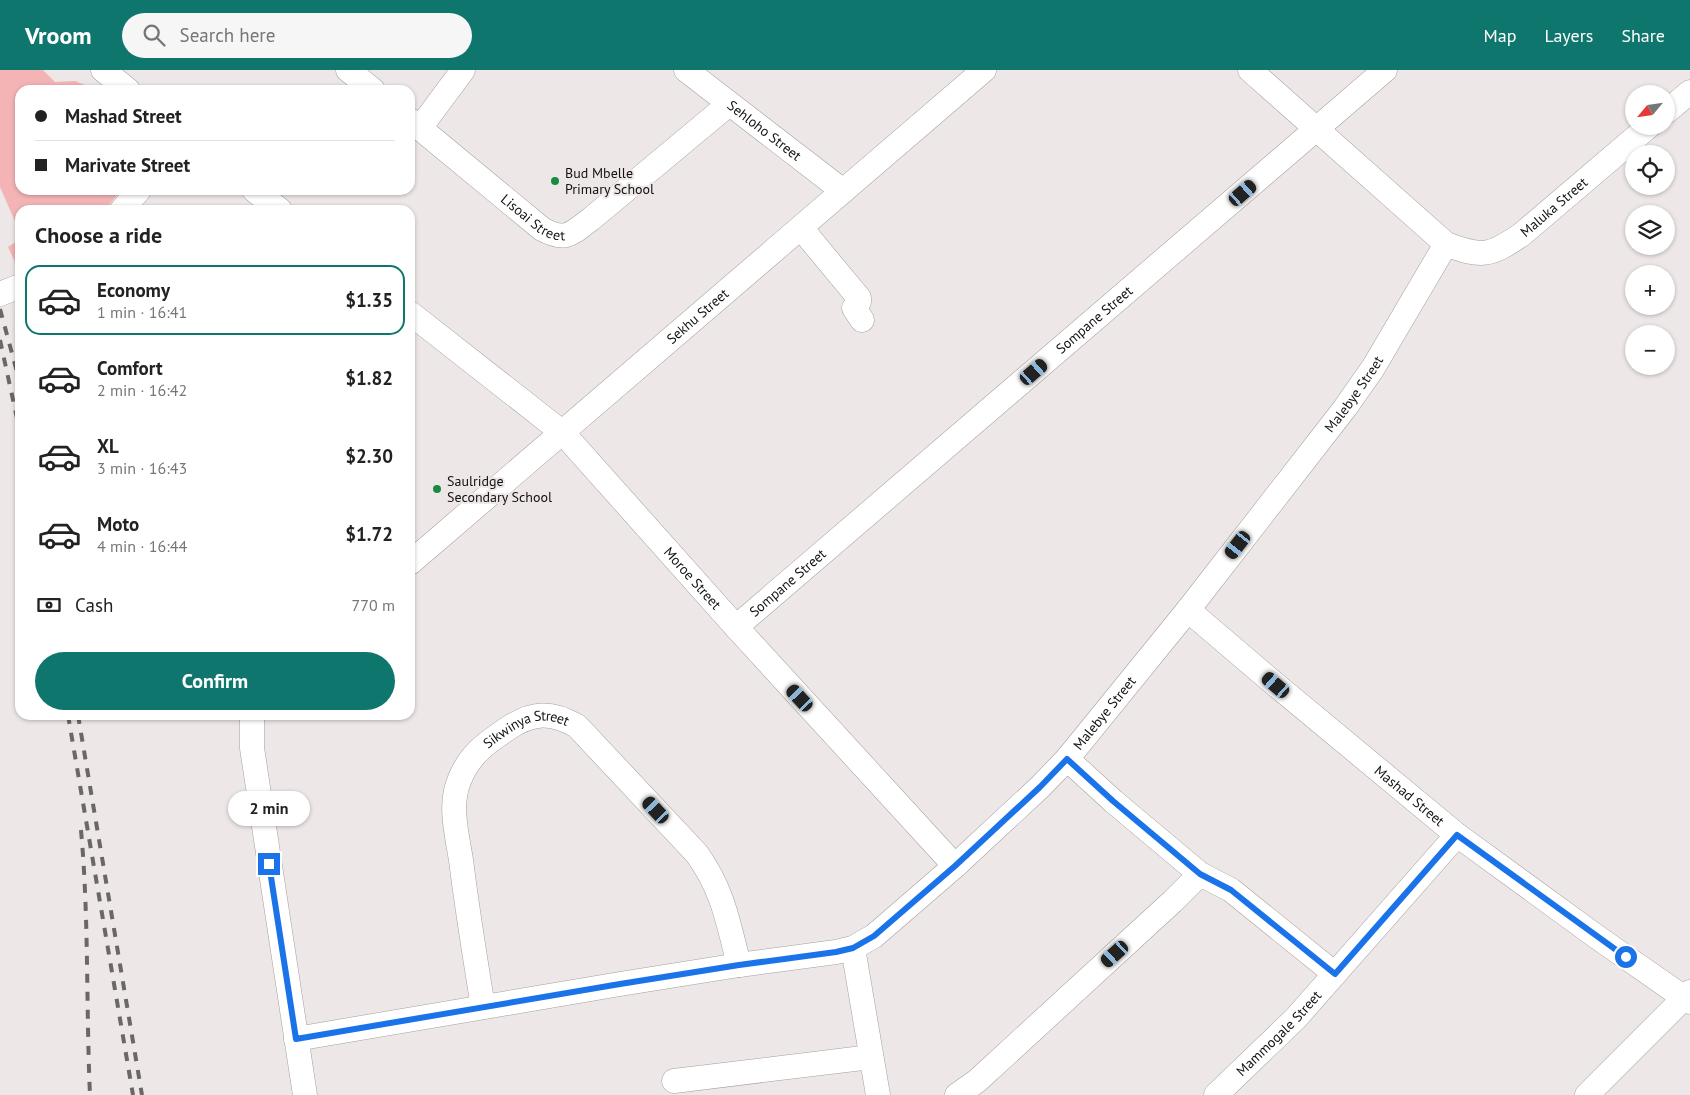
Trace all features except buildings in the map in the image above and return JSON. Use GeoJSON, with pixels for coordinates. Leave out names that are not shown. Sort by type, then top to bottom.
{"type":"FeatureCollection","features":[{"type":"Feature","properties":{"kind":"street"},"geometry":{"type":"LineString","coordinates":[[103,70],[122,85]]}},
{"type":"Feature","properties":{"kind":"street"},"geometry":{"type":"LineString","coordinates":[[348,70],[367,85]]}},
{"type":"Feature","properties":{"kind":"street"},"geometry":{"type":"LineString","coordinates":[[415,124],[464,70]]}},
{"type":"Feature","properties":{"kind":"street","name":"Sehloho Street"},"geometry":{"type":"LineString","coordinates":[[686,70],[843,191]]}},
{"type":"Feature","properties":{"kind":"street","name":"Sekhu Street"},"geometry":{"type":"LineString","coordinates":[[415,559],[984,70]]}},
{"type":"Feature","properties":{"kind":"street"},"geometry":{"type":"LineString","coordinates":[[1250,70],[1446,244]]}},
{"type":"Feature","properties":{"kind":"street","name":"Sompane Street"},"geometry":{"type":"LineString","coordinates":[[736,627],[1385,70]]}},
{"type":"Feature","properties":{"kind":"street"},"geometry":{"type":"LineString","coordinates":[[1675,104],[1690,92]]}},
{"type":"Feature","properties":{"kind":"street","name":"Lisoai Street"},"geometry":{"type":"LineString","coordinates":[[415,124],[542,228],[552,234],[562,236],[571,233],[590,219],[729,104]]}},
{"type":"Feature","properties":{"kind":"street","name":"Maluka Street"},"geometry":{"type":"LineString","coordinates":[[1446,244],[1474,254],[1487,254],[1503,248],[1521,235],[1638,135]]}},
{"type":"Feature","properties":{"kind":"street"},"geometry":{"type":"LineString","coordinates":[[126,205],[135,195]]}},
{"type":"Feature","properties":{"kind":"street"},"geometry":{"type":"LineString","coordinates":[[801,228],[859,298],[859,302],[854,308],[862,320]]}},
{"type":"Feature","properties":{"kind":"street","name":"Malebye Street"},"geometry":{"type":"LineString","coordinates":[[296,1039],[739,965],[823,954],[853,948],[874,936],[955,866],[1040,787],[1067,759],[1188,610],[1345,408],[1373,368],[1446,244]]}},
{"type":"Feature","properties":{"kind":"street","name":"Moroe Street"},"geometry":{"type":"LineString","coordinates":[[415,317],[563,433],[736,627],[955,866]]}},
{"type":"Feature","properties":{"kind":"street","name":"Mashad Street"},"geometry":{"type":"LineString","coordinates":[[1188,610],[1457,835],[1688,998]]}},
{"type":"Feature","properties":{"kind":"street","name":"Sikwinya Street"},"geometry":{"type":"LineString","coordinates":[[483,1007],[455,815],[458,782],[479,748],[521,720],[536,716],[548,715],[563,718],[577,726],[697,854],[710,872],[720,894],[739,965]]}},
{"type":"Feature","properties":{"kind":"street"},"geometry":{"type":"LineString","coordinates":[[252,720],[252,748],[305,1095]]}},
{"type":"Feature","properties":{"kind":"street"},"geometry":{"type":"LineString","coordinates":[[1067,759],[1113,801],[1200,874],[1231,890],[1335,974]]}},
{"type":"Feature","properties":{"kind":"street","name":"Mammogale Street"},"geometry":{"type":"LineString","coordinates":[[1216,1095],[1296,1018],[1457,835]]}},
{"type":"Feature","properties":{"kind":"street"},"geometry":{"type":"LineString","coordinates":[[957,1095],[977,1081],[1200,874]]}},
{"type":"Feature","properties":{"kind":"street"},"geometry":{"type":"LineString","coordinates":[[853,948],[878,1095]]}},
{"type":"Feature","properties":{"kind":"street"},"geometry":{"type":"LineString","coordinates":[[1587,1095],[1688,998]]}},
{"type":"Feature","properties":{"kind":"street"},"geometry":{"type":"LineString","coordinates":[[674,1081],[871,1057]]}},
{"type":"Feature","properties":{"kind":"shaded area"},"geometry":{"type":"Polygon","coordinates":[[[0,70],[43,70],[55,82],[75,81],[85,85],[15,85],[15,195],[117,195],[109,205],[15,205],[15,222],[0,187],[0,70]]]}},
{"type":"Feature","properties":{"kind":"shaded area"},"geometry":{"type":"Polygon","coordinates":[[[15,242],[15,262],[8,247],[15,242]]]}},
{"type":"Feature","properties":{"kind":"railway"},"geometry":{"type":"LineString","coordinates":[[0,309],[15,364]]}},
{"type":"Feature","properties":{"kind":"railway"},"geometry":{"type":"LineString","coordinates":[[0,340],[15,409]]}},
{"type":"Feature","properties":{"kind":"railway"},"geometry":{"type":"LineString","coordinates":[[69,720],[133,1095]]}},
{"type":"Feature","properties":{"kind":"railway"},"geometry":{"type":"LineString","coordinates":[[79,720],[142,1095]]}},
{"type":"Feature","properties":{"kind":"railway"},"geometry":{"type":"LineString","coordinates":[[81,830],[84,863],[90,1095]]}},
{"type":"Feature","properties":{"kind":"place","name":"Bud Mbelle Primary School"},"geometry":{"type":"Point","coordinates":[555,181]}},
{"type":"Feature","properties":{"kind":"place","name":"Saulridge Secondary School"},"geometry":{"type":"Point","coordinates":[437,489]}},
{"type":"Feature","properties":{"kind":"route"},"geometry":{"type":"LineString","coordinates":[[269,864],[296,1039],[620,984],[853,948],[874,936],[955,866],[1040,787],[1067,759],[1113,801],[1200,874],[1231,890],[1335,974],[1457,835],[1626,957]]}}]}
